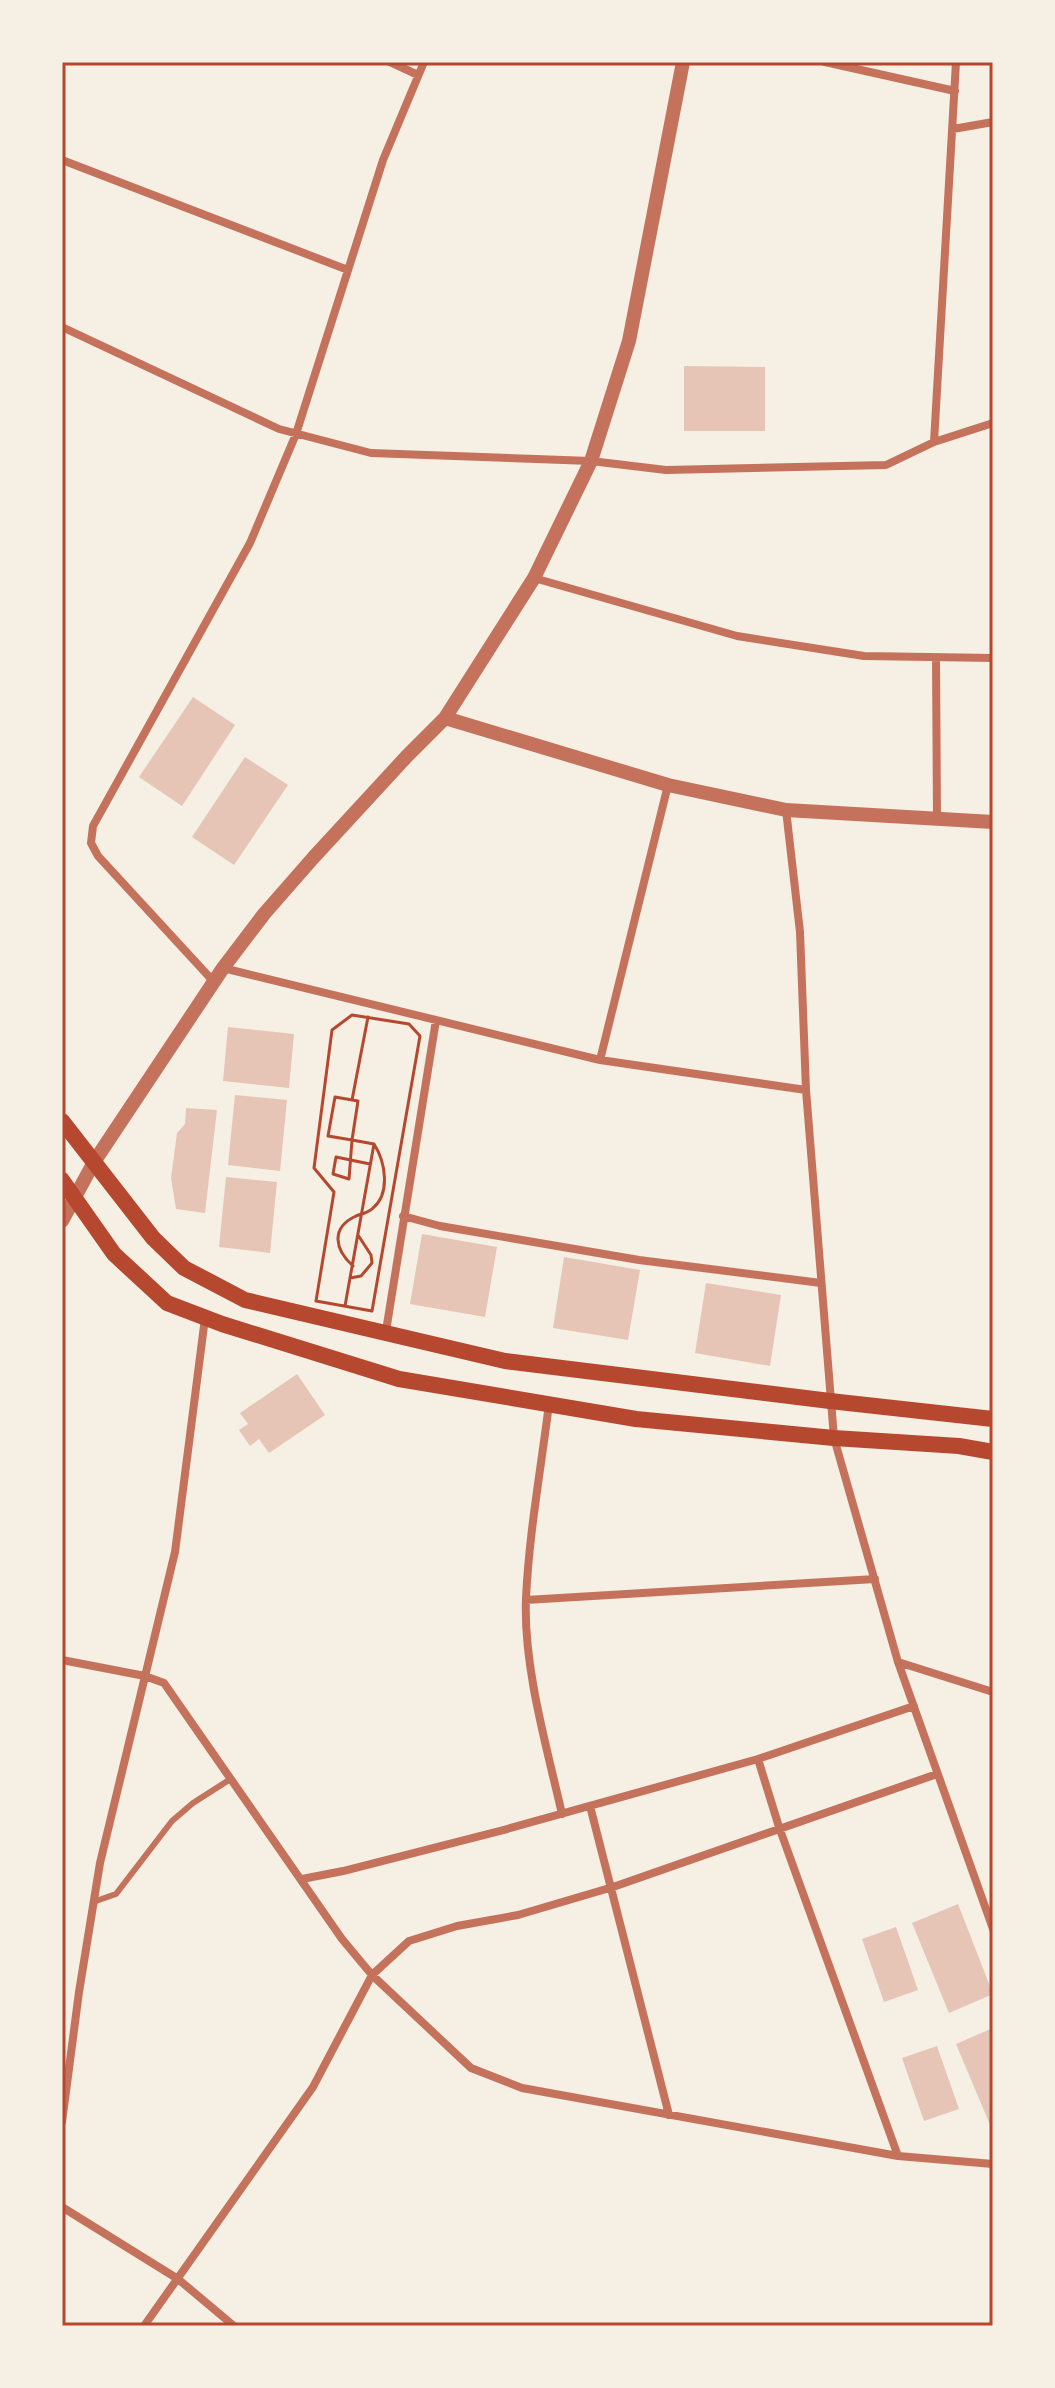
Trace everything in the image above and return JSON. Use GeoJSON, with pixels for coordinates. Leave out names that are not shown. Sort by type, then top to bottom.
{"type":"FeatureCollection","features":[{"type":"Feature","properties":{"kind":"main road"},"geometry":{"type":"LineString","coordinates":[[62,1121],[153,1238],[184,1268],[245,1300],[505,1361],[993,1419]]}},
{"type":"Feature","properties":{"kind":"main road"},"geometry":{"type":"LineString","coordinates":[[62,1180],[114,1254],[167,1303],[205,1318],[399,1379],[636,1419],[834,1438],[959,1446],[993,1452]]}},
{"type":"Feature","properties":{"kind":"street"},"geometry":{"type":"LineString","coordinates":[[390,62],[418,75]]}},
{"type":"Feature","properties":{"kind":"street"},"geometry":{"type":"LineString","coordinates":[[214,982],[98,856],[91,843],[93,826],[250,543],[296,434],[383,160],[424,62]]}},
{"type":"Feature","properties":{"kind":"street"},"geometry":{"type":"LineString","coordinates":[[62,1221],[94,1162],[223,968],[264,914],[313,858],[445,718],[534,578],[591,461],[629,341],[683,62]]}},
{"type":"Feature","properties":{"kind":"street"},"geometry":{"type":"LineString","coordinates":[[825,62],[955,91]]}},
{"type":"Feature","properties":{"kind":"street"},"geometry":{"type":"LineString","coordinates":[[934,442],[956,62]]}},
{"type":"Feature","properties":{"kind":"street"},"geometry":{"type":"LineString","coordinates":[[953,129],[993,122]]}},
{"type":"Feature","properties":{"kind":"street"},"geometry":{"type":"LineString","coordinates":[[62,160],[348,270]]}},
{"type":"Feature","properties":{"kind":"street"},"geometry":{"type":"LineString","coordinates":[[62,327],[279,429],[371,453],[591,461],[666,470],[886,465],[934,442],[993,423]]}},
{"type":"Feature","properties":{"kind":"street"},"geometry":{"type":"LineString","coordinates":[[534,578],[737,636],[864,656],[993,658]]}},
{"type":"Feature","properties":{"kind":"street"},"geometry":{"type":"LineString","coordinates":[[936,658],[937,819]]}},
{"type":"Feature","properties":{"kind":"street"},"geometry":{"type":"LineString","coordinates":[[445,718],[668,785],[786,810],[993,822]]}},
{"type":"Feature","properties":{"kind":"street"},"geometry":{"type":"LineString","coordinates":[[600,1060],[668,785]]}},
{"type":"Feature","properties":{"kind":"street"},"geometry":{"type":"LineString","coordinates":[[786,810],[800,932],[806,1090],[834,1438],[898,1662],[993,1929]]}},
{"type":"Feature","properties":{"kind":"street"},"geometry":{"type":"LineString","coordinates":[[223,968],[600,1060],[806,1090]]}},
{"type":"Feature","properties":{"kind":"street"},"geometry":{"type":"LineString","coordinates":[[386,1331],[436,1020]]}},
{"type":"Feature","properties":{"kind":"street"},"geometry":{"type":"LineString","coordinates":[[403,1216],[440,1226],[639,1260],[821,1283]]}},
{"type":"Feature","properties":{"kind":"street"},"geometry":{"type":"LineString","coordinates":[[62,2122],[100,1863],[175,1552],[205,1318]]}},
{"type":"Feature","properties":{"kind":"street"},"geometry":{"type":"LineString","coordinates":[[549,1404],[526,1600],[537,1704],[562,1814]]}},
{"type":"Feature","properties":{"kind":"street"},"geometry":{"type":"LineString","coordinates":[[526,1600],[875,1579]]}},
{"type":"Feature","properties":{"kind":"street"},"geometry":{"type":"LineString","coordinates":[[62,1660],[145,1676],[164,1683],[342,1939],[372,1975],[471,2068],[522,2088],[898,2156],[993,2164]]}},
{"type":"Feature","properties":{"kind":"street"},"geometry":{"type":"LineString","coordinates":[[898,1662],[993,1692]]}},
{"type":"Feature","properties":{"kind":"street"},"geometry":{"type":"LineString","coordinates":[[302,1879],[562,1814],[758,1759],[914,1706]]}},
{"type":"Feature","properties":{"kind":"street"},"geometry":{"type":"LineString","coordinates":[[758,1759],[779,1827],[898,2156]]}},
{"type":"Feature","properties":{"kind":"street"},"geometry":{"type":"LineString","coordinates":[[144,2326],[313,2087],[372,1975],[409,1941],[457,1926],[518,1915],[613,1887],[937,1774]]}},
{"type":"Feature","properties":{"kind":"street"},"geometry":{"type":"LineString","coordinates":[[590,1806],[669,2115]]}},
{"type":"Feature","properties":{"kind":"street"},"geometry":{"type":"LineString","coordinates":[[62,2207],[178,2279],[234,2326]]}},
{"type":"Feature","properties":{"kind":"lane"},"geometry":{"type":"LineString","coordinates":[[93,1902],[116,1894],[172,1821],[229,1780]]}},
{"type":"Feature","properties":{"kind":"path"},"geometry":{"type":"LineString","coordinates":[[352,1015],[368,1017],[409,1024],[420,1036],[372,1311],[316,1301],[334,1192],[314,1168],[332,1030],[352,1015]]}},
{"type":"Feature","properties":{"kind":"path"},"geometry":{"type":"LineString","coordinates":[[352,1100],[368,1017]]}},
{"type":"Feature","properties":{"kind":"path"},"geometry":{"type":"LineString","coordinates":[[370,1164],[351,1160],[336,1157],[333,1174],[349,1179],[351,1160],[352,1140],[358,1101],[335,1097],[328,1136],[352,1140],[374,1144]]}},
{"type":"Feature","properties":{"kind":"path"},"geometry":{"type":"LineString","coordinates":[[345,1306],[374,1144]]}},
{"type":"Feature","properties":{"kind":"path"},"geometry":{"type":"LineString","coordinates":[[353,1266],[341,1256],[337,1247],[338,1236],[344,1225],[372,1210],[377,1203],[385,1176],[374,1144]]}},
{"type":"Feature","properties":{"kind":"path"},"geometry":{"type":"LineString","coordinates":[[350,1278],[361,1276],[372,1263],[371,1255],[358,1235]]}},
{"type":"Feature","properties":{"kind":"building"},"geometry":{"type":"Polygon","coordinates":[[[684,366],[765,367],[765,431],[684,431],[684,366]]]}},
{"type":"Feature","properties":{"kind":"building"},"geometry":{"type":"Polygon","coordinates":[[[193,697],[235,725],[182,806],[139,777],[193,697]]]}},
{"type":"Feature","properties":{"kind":"building"},"geometry":{"type":"Polygon","coordinates":[[[245,757],[288,785],[234,865],[192,837],[245,757]]]}},
{"type":"Feature","properties":{"kind":"building"},"geometry":{"type":"Polygon","coordinates":[[[228,1027],[294,1034],[289,1088],[223,1081],[228,1027]]]}},
{"type":"Feature","properties":{"kind":"building"},"geometry":{"type":"Polygon","coordinates":[[[235,1095],[287,1100],[280,1171],[228,1165],[235,1095]]]}},
{"type":"Feature","properties":{"kind":"building"},"geometry":{"type":"Polygon","coordinates":[[[186,1108],[217,1110],[205,1213],[176,1209],[171,1178],[177,1133],[185,1124],[186,1108]]]}},
{"type":"Feature","properties":{"kind":"building"},"geometry":{"type":"Polygon","coordinates":[[[226,1177],[277,1182],[270,1253],[219,1247],[226,1177]]]}},
{"type":"Feature","properties":{"kind":"building"},"geometry":{"type":"Polygon","coordinates":[[[422,1234],[497,1247],[485,1317],[410,1304],[422,1234]]]}},
{"type":"Feature","properties":{"kind":"building"},"geometry":{"type":"Polygon","coordinates":[[[564,1257],[640,1270],[628,1340],[553,1328],[564,1257]]]}},
{"type":"Feature","properties":{"kind":"building"},"geometry":{"type":"Polygon","coordinates":[[[706,1283],[781,1295],[770,1366],[695,1353],[706,1283]]]}},
{"type":"Feature","properties":{"kind":"building"},"geometry":{"type":"Polygon","coordinates":[[[297,1374],[325,1415],[269,1453],[259,1439],[250,1446],[239,1430],[248,1424],[240,1413],[297,1374]]]}},
{"type":"Feature","properties":{"kind":"building"},"geometry":{"type":"Polygon","coordinates":[[[958,1904],[993,1994],[949,2013],[912,1923],[958,1904]]]}},
{"type":"Feature","properties":{"kind":"building"},"geometry":{"type":"Polygon","coordinates":[[[896,1927],[918,1990],[884,2002],[862,1939],[896,1927]]]}},
{"type":"Feature","properties":{"kind":"building"},"geometry":{"type":"Polygon","coordinates":[[[993,2028],[993,2132],[956,2044],[993,2028]]]}},
{"type":"Feature","properties":{"kind":"building"},"geometry":{"type":"Polygon","coordinates":[[[937,2046],[959,2109],[924,2121],[902,2058],[937,2046]]]}}]}
